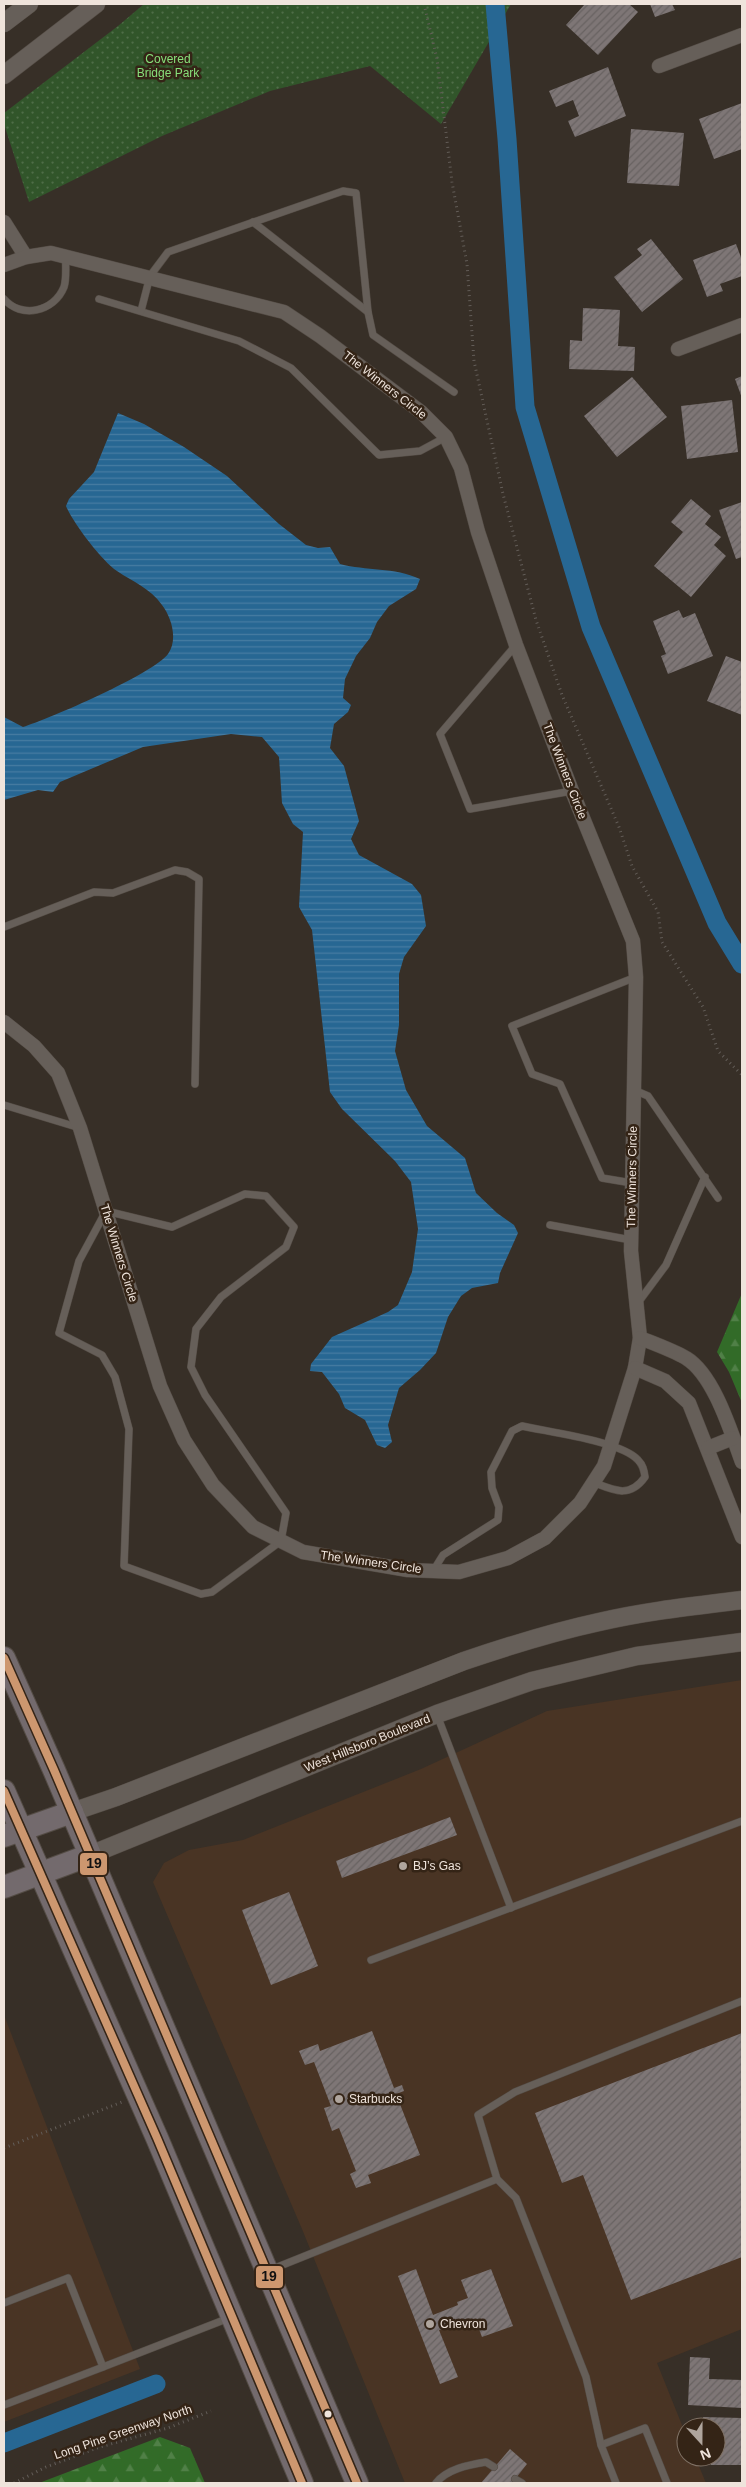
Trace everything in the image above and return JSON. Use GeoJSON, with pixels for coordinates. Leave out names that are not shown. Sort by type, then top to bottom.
{"type":"FeatureCollection","features":[{"type":"Feature","properties":{"kind":"main road"},"geometry":{"type":"LineString","coordinates":[[4,1658],[268,2270],[357,2483]]}},
{"type":"Feature","properties":{"kind":"main road"},"geometry":{"type":"LineString","coordinates":[[4,1791],[12,1833],[41,1873],[233,2317],[302,2483]]}},
{"type":"Feature","properties":{"kind":"main road"},"geometry":{"type":"LineString","coordinates":[[12,1833],[72,1812]]}},
{"type":"Feature","properties":{"kind":"main road","name":"West Hillsboro Boulevard"},"geometry":{"type":"LineString","coordinates":[[4,1887],[90,1856]]}},
{"type":"Feature","properties":{"kind":"street"},"geometry":{"type":"LineString","coordinates":[[4,23],[29,4]]}},
{"type":"Feature","properties":{"kind":"street"},"geometry":{"type":"LineString","coordinates":[[4,75],[96,4]]}},
{"type":"Feature","properties":{"kind":"street"},"geometry":{"type":"LineString","coordinates":[[659,66],[742,35]]}},
{"type":"Feature","properties":{"kind":"street"},"geometry":{"type":"LineString","coordinates":[[4,222],[26,257]]}},
{"type":"Feature","properties":{"kind":"street","name":"The Winners Circle"},"geometry":{"type":"LineString","coordinates":[[4,265],[26,257],[52,253],[66,255],[284,312],[320,336],[421,412],[446,437],[461,468],[478,532],[516,644],[572,791],[633,941],[636,977],[631,1240],[635,1306],[640,1338],[635,1368],[604,1466],[580,1503],[545,1538],[508,1558],[459,1572],[408,1570],[303,1552],[253,1527],[213,1485],[184,1440],[160,1386],[80,1128],[58,1073],[34,1046],[4,1022]]}},
{"type":"Feature","properties":{"kind":"street"},"geometry":{"type":"LineString","coordinates":[[678,349],[742,325]]}},
{"type":"Feature","properties":{"kind":"street"},"geometry":{"type":"LineString","coordinates":[[640,1338],[687,1359],[708,1380],[742,1462]]}},
{"type":"Feature","properties":{"kind":"street"},"geometry":{"type":"LineString","coordinates":[[635,1368],[665,1381],[689,1403],[742,1536]]}},
{"type":"Feature","properties":{"kind":"street"},"geometry":{"type":"LineString","coordinates":[[708,1448],[733,1438]]}},
{"type":"Feature","properties":{"kind":"street"},"geometry":{"type":"LineString","coordinates":[[72,1812],[464,1661],[504,1648],[599,1622],[742,1600]]}},
{"type":"Feature","properties":{"kind":"street","name":"West Hillsboro Boulevard"},"geometry":{"type":"LineString","coordinates":[[90,1856],[437,1714],[532,1681],[577,1669],[675,1650],[742,1642]]}},
{"type":"Feature","properties":{"kind":"lane"},"geometry":{"type":"LineString","coordinates":[[141,311],[150,276],[168,252],[343,191],[356,193],[368,312],[373,335],[454,392]]}},
{"type":"Feature","properties":{"kind":"lane"},"geometry":{"type":"LineString","coordinates":[[253,222],[368,312]]}},
{"type":"Feature","properties":{"kind":"lane"},"geometry":{"type":"LineString","coordinates":[[4,299],[9,305],[24,312],[38,310],[54,302],[64,286],[66,255]]}},
{"type":"Feature","properties":{"kind":"lane"},"geometry":{"type":"LineString","coordinates":[[99,299],[239,341],[291,368],[379,455],[420,451],[446,437]]}},
{"type":"Feature","properties":{"kind":"lane"},"geometry":{"type":"LineString","coordinates":[[516,644],[440,734],[470,809],[572,791]]}},
{"type":"Feature","properties":{"kind":"lane"},"geometry":{"type":"LineString","coordinates":[[4,927],[94,892],[113,893],[175,870],[187,872],[199,879],[195,1084]]}},
{"type":"Feature","properties":{"kind":"lane"},"geometry":{"type":"LineString","coordinates":[[632,1183],[602,1178],[560,1084],[532,1074],[512,1026],[636,977]]}},
{"type":"Feature","properties":{"kind":"lane"},"geometry":{"type":"LineString","coordinates":[[634,1090],[648,1096],[705,1176],[718,1198]]}},
{"type":"Feature","properties":{"kind":"lane"},"geometry":{"type":"LineString","coordinates":[[4,1106],[80,1128]]}},
{"type":"Feature","properties":{"kind":"lane"},"geometry":{"type":"LineString","coordinates":[[635,1306],[666,1265],[705,1176]]}},
{"type":"Feature","properties":{"kind":"lane"},"geometry":{"type":"LineString","coordinates":[[244,1194],[266,1196],[294,1226],[286,1247],[221,1297],[196,1329],[191,1367],[204,1395],[286,1513],[281,1541],[212,1592],[201,1594],[124,1566],[129,1430],[115,1377],[102,1355],[59,1333],[79,1261],[106,1211],[172,1227],[244,1194]]}},
{"type":"Feature","properties":{"kind":"lane"},"geometry":{"type":"LineString","coordinates":[[550,1224],[631,1240]]}},
{"type":"Feature","properties":{"kind":"lane"},"geometry":{"type":"LineString","coordinates":[[432,1571],[443,1555],[498,1520],[499,1507],[492,1488],[491,1472],[512,1431],[522,1426],[611,1445],[636,1458],[644,1467],[644,1477],[638,1486],[626,1491],[615,1491],[595,1482]]}},
{"type":"Feature","properties":{"kind":"lane"},"geometry":{"type":"LineString","coordinates":[[437,1714],[511,1908]]}},
{"type":"Feature","properties":{"kind":"lane"},"geometry":{"type":"LineString","coordinates":[[371,1960],[742,1821]]}},
{"type":"Feature","properties":{"kind":"lane"},"geometry":{"type":"LineString","coordinates":[[616,2483],[600,2445],[586,2377],[516,2198],[497,2179],[478,2115],[515,2092],[742,2000]]}},
{"type":"Feature","properties":{"kind":"lane"},"geometry":{"type":"LineString","coordinates":[[268,2270],[497,2179]]}},
{"type":"Feature","properties":{"kind":"lane"},"geometry":{"type":"LineString","coordinates":[[4,2303],[68,2278],[102,2367]]}},
{"type":"Feature","properties":{"kind":"lane"},"geometry":{"type":"LineString","coordinates":[[4,2405],[233,2317]]}},
{"type":"Feature","properties":{"kind":"lane"},"geometry":{"type":"LineString","coordinates":[[600,2445],[645,2428],[667,2483]]}},
{"type":"Feature","properties":{"kind":"lane"},"geometry":{"type":"LineString","coordinates":[[436,2483],[442,2476],[469,2465],[486,2462],[494,2467]]}},
{"type":"Feature","properties":{"kind":"lane"},"geometry":{"type":"LineString","coordinates":[[516,2479],[522,2483]]}},
{"type":"Feature","properties":{"kind":"path"},"geometry":{"type":"LineString","coordinates":[[424,4],[437,59],[452,182],[467,264],[474,362],[502,494],[536,620],[562,695],[619,827],[632,866],[658,912],[662,942],[703,1007],[718,1051],[742,1075]]}},
{"type":"Feature","properties":{"kind":"path"},"geometry":{"type":"LineString","coordinates":[[4,2148],[105,2109]]}},
{"type":"Feature","properties":{"kind":"path","name":"Long Pine Greenway North"},"geometry":{"type":"LineString","coordinates":[[14,2483],[46,2467],[100,2447],[151,2434],[211,2411]]}},
{"type":"Feature","properties":{"kind":"shaded area"},"geometry":{"type":"Polygon","coordinates":[[[742,1680],[742,2329],[657,2363],[679,2417],[676,2417],[676,2467],[699,2467],[706,2483],[405,2483],[302,2229],[153,1882],[164,1863],[189,1850],[243,1840],[421,1769],[547,1711],[742,1680]]]}},
{"type":"Feature","properties":{"kind":"shaded area"},"geometry":{"type":"Polygon","coordinates":[[[4,2015],[140,2369],[4,2422],[4,2015]]]}},
{"type":"Feature","properties":{"kind":"green space","name":"Covered Bridge Park"},"geometry":{"type":"Polygon","coordinates":[[[144,4],[511,4],[441,124],[370,66],[270,91],[162,136],[29,202],[4,124],[4,113],[144,4]]]}},
{"type":"Feature","properties":{"kind":"green space"},"geometry":{"type":"Polygon","coordinates":[[[742,1293],[742,1403],[729,1372],[717,1352],[742,1293]]]}},
{"type":"Feature","properties":{"kind":"green space"},"geometry":{"type":"Polygon","coordinates":[[[160,2437],[190,2448],[205,2483],[39,2483],[160,2437]]]}},
{"type":"Feature","properties":{"kind":"water"},"geometry":{"type":"Polygon","coordinates":[[[118,413],[144,424],[184,447],[227,476],[279,524],[306,545],[318,548],[330,547],[340,564],[390,571],[420,579],[416,589],[389,606],[377,622],[370,638],[356,656],[345,679],[343,698],[351,705],[348,712],[334,724],[330,748],[344,766],[359,821],[351,839],[359,855],[412,884],[421,895],[426,926],[404,957],[399,974],[399,1025],[395,1051],[406,1090],[427,1126],[465,1158],[476,1193],[497,1213],[514,1225],[518,1233],[500,1273],[498,1283],[472,1288],[461,1296],[448,1317],[436,1353],[399,1388],[388,1425],[392,1442],[385,1448],[377,1445],[365,1420],[345,1408],[339,1394],[322,1372],[310,1371],[311,1364],[332,1337],[388,1312],[398,1305],[412,1272],[418,1229],[411,1182],[395,1161],[342,1109],[330,1092],[312,930],[299,907],[303,832],[293,824],[282,803],[279,757],[262,737],[231,734],[143,747],[60,782],[53,792],[38,790],[4,800],[4,717],[23,727],[55,715],[143,673],[159,663],[168,654],[173,642],[171,623],[166,610],[147,590],[117,571],[96,551],[66,506],[69,499],[94,472],[118,413]]]}},
{"type":"Feature","properties":{"kind":"building"},"geometry":{"type":"Polygon","coordinates":[[[585,4],[629,4],[638,12],[598,55],[566,25],[585,4]]]}},
{"type":"Feature","properties":{"kind":"building"},"geometry":{"type":"Polygon","coordinates":[[[650,4],[672,4],[675,10],[655,17],[650,4]]]}},
{"type":"Feature","properties":{"kind":"building"},"geometry":{"type":"Polygon","coordinates":[[[608,67],[626,116],[575,137],[568,121],[579,116],[573,100],[556,107],[549,91],[608,67]]]}},
{"type":"Feature","properties":{"kind":"building"},"geometry":{"type":"Polygon","coordinates":[[[742,103],[742,149],[714,159],[699,119],[742,103]]]}},
{"type":"Feature","properties":{"kind":"building"},"geometry":{"type":"Polygon","coordinates":[[[631,129],[684,133],[679,186],[627,183],[631,129]]]}},
{"type":"Feature","properties":{"kind":"building"},"geometry":{"type":"Polygon","coordinates":[[[651,239],[683,279],[642,312],[614,277],[642,255],[637,249],[651,239]]]}},
{"type":"Feature","properties":{"kind":"building"},"geometry":{"type":"Polygon","coordinates":[[[736,244],[742,260],[742,276],[720,284],[723,291],[707,297],[693,260],[736,244]]]}},
{"type":"Feature","properties":{"kind":"building"},"geometry":{"type":"Polygon","coordinates":[[[583,308],[620,310],[618,346],[635,347],[634,371],[569,369],[570,340],[582,341],[583,308]]]}},
{"type":"Feature","properties":{"kind":"building"},"geometry":{"type":"Polygon","coordinates":[[[742,376],[742,398],[735,379],[742,376]]]}},
{"type":"Feature","properties":{"kind":"building"},"geometry":{"type":"Polygon","coordinates":[[[632,377],[667,417],[617,457],[584,416],[632,377]]]}},
{"type":"Feature","properties":{"kind":"building"},"geometry":{"type":"Polygon","coordinates":[[[732,400],[738,452],[687,459],[681,406],[732,400]]]}},
{"type":"Feature","properties":{"kind":"building"},"geometry":{"type":"Polygon","coordinates":[[[691,499],[711,516],[705,524],[721,537],[714,545],[726,556],[691,597],[654,566],[683,532],[671,522],[691,499]]]}},
{"type":"Feature","properties":{"kind":"building"},"geometry":{"type":"Polygon","coordinates":[[[742,502],[742,557],[736,559],[719,510],[742,502]]]}},
{"type":"Feature","properties":{"kind":"building"},"geometry":{"type":"Polygon","coordinates":[[[679,610],[683,618],[695,613],[713,656],[668,674],[661,656],[666,654],[653,621],[679,610]]]}},
{"type":"Feature","properties":{"kind":"building"},"geometry":{"type":"Polygon","coordinates":[[[726,656],[742,662],[742,715],[707,701],[726,656]]]}},
{"type":"Feature","properties":{"kind":"building"},"geometry":{"type":"Polygon","coordinates":[[[450,1817],[457,1835],[342,1878],[336,1861],[450,1817]]]}},
{"type":"Feature","properties":{"kind":"building"},"geometry":{"type":"Polygon","coordinates":[[[289,1892],[318,1966],[271,1985],[242,1910],[289,1892]]]}},
{"type":"Feature","properties":{"kind":"building"},"geometry":{"type":"Polygon","coordinates":[[[372,2031],[394,2088],[402,2085],[404,2091],[396,2094],[420,2155],[368,2175],[371,2183],[356,2188],[350,2174],[356,2171],[339,2128],[332,2131],[324,2108],[331,2106],[314,2062],[305,2065],[299,2051],[318,2044],[320,2051],[372,2031]]]}},
{"type":"Feature","properties":{"kind":"building"},"geometry":{"type":"Polygon","coordinates":[[[742,2033],[742,2257],[631,2300],[583,2175],[562,2183],[535,2113],[742,2033]]]}},
{"type":"Feature","properties":{"kind":"building"},"geometry":{"type":"Polygon","coordinates":[[[416,2269],[433,2315],[458,2305],[457,2302],[468,2298],[461,2280],[491,2269],[513,2326],[482,2337],[475,2319],[465,2323],[464,2320],[439,2330],[458,2377],[440,2384],[398,2276],[416,2269]]]}},
{"type":"Feature","properties":{"kind":"building"},"geometry":{"type":"Polygon","coordinates":[[[690,2357],[710,2358],[709,2379],[742,2380],[742,2408],[688,2405],[690,2357]]]}},
{"type":"Feature","properties":{"kind":"building"},"geometry":{"type":"Polygon","coordinates":[[[726,2418],[742,2418],[742,2465],[726,2465],[726,2418]]]}},
{"type":"Feature","properties":{"kind":"building"},"geometry":{"type":"Polygon","coordinates":[[[510,2449],[527,2464],[512,2483],[481,2483],[510,2449]]]}},
{"type":"Feature","properties":{"kind":"waterway"},"geometry":{"type":"LineString","coordinates":[[495,4],[507,139],[525,407],[591,627],[717,923],[742,964]]}},
{"type":"Feature","properties":{"kind":"waterway"},"geometry":{"type":"LineString","coordinates":[[4,2443],[156,2384]]}},
{"type":"Feature","properties":{"kind":"transit line","name":"19"},"geometry":{"type":"LineString","coordinates":[[4,1658],[54,1770],[357,2483]]}},
{"type":"Feature","properties":{"kind":"transit line","name":"19"},"geometry":{"type":"LineString","coordinates":[[4,1791],[157,2138],[302,2483]]}},
{"type":"Feature","properties":{"kind":"place","name":"BJ’s Gas"},"geometry":{"type":"Point","coordinates":[403,1866]}},
{"type":"Feature","properties":{"kind":"place","name":"Starbucks"},"geometry":{"type":"Point","coordinates":[339,2099]}},
{"type":"Feature","properties":{"kind":"place","name":"Chevron"},"geometry":{"type":"Point","coordinates":[430,2324]}}]}
